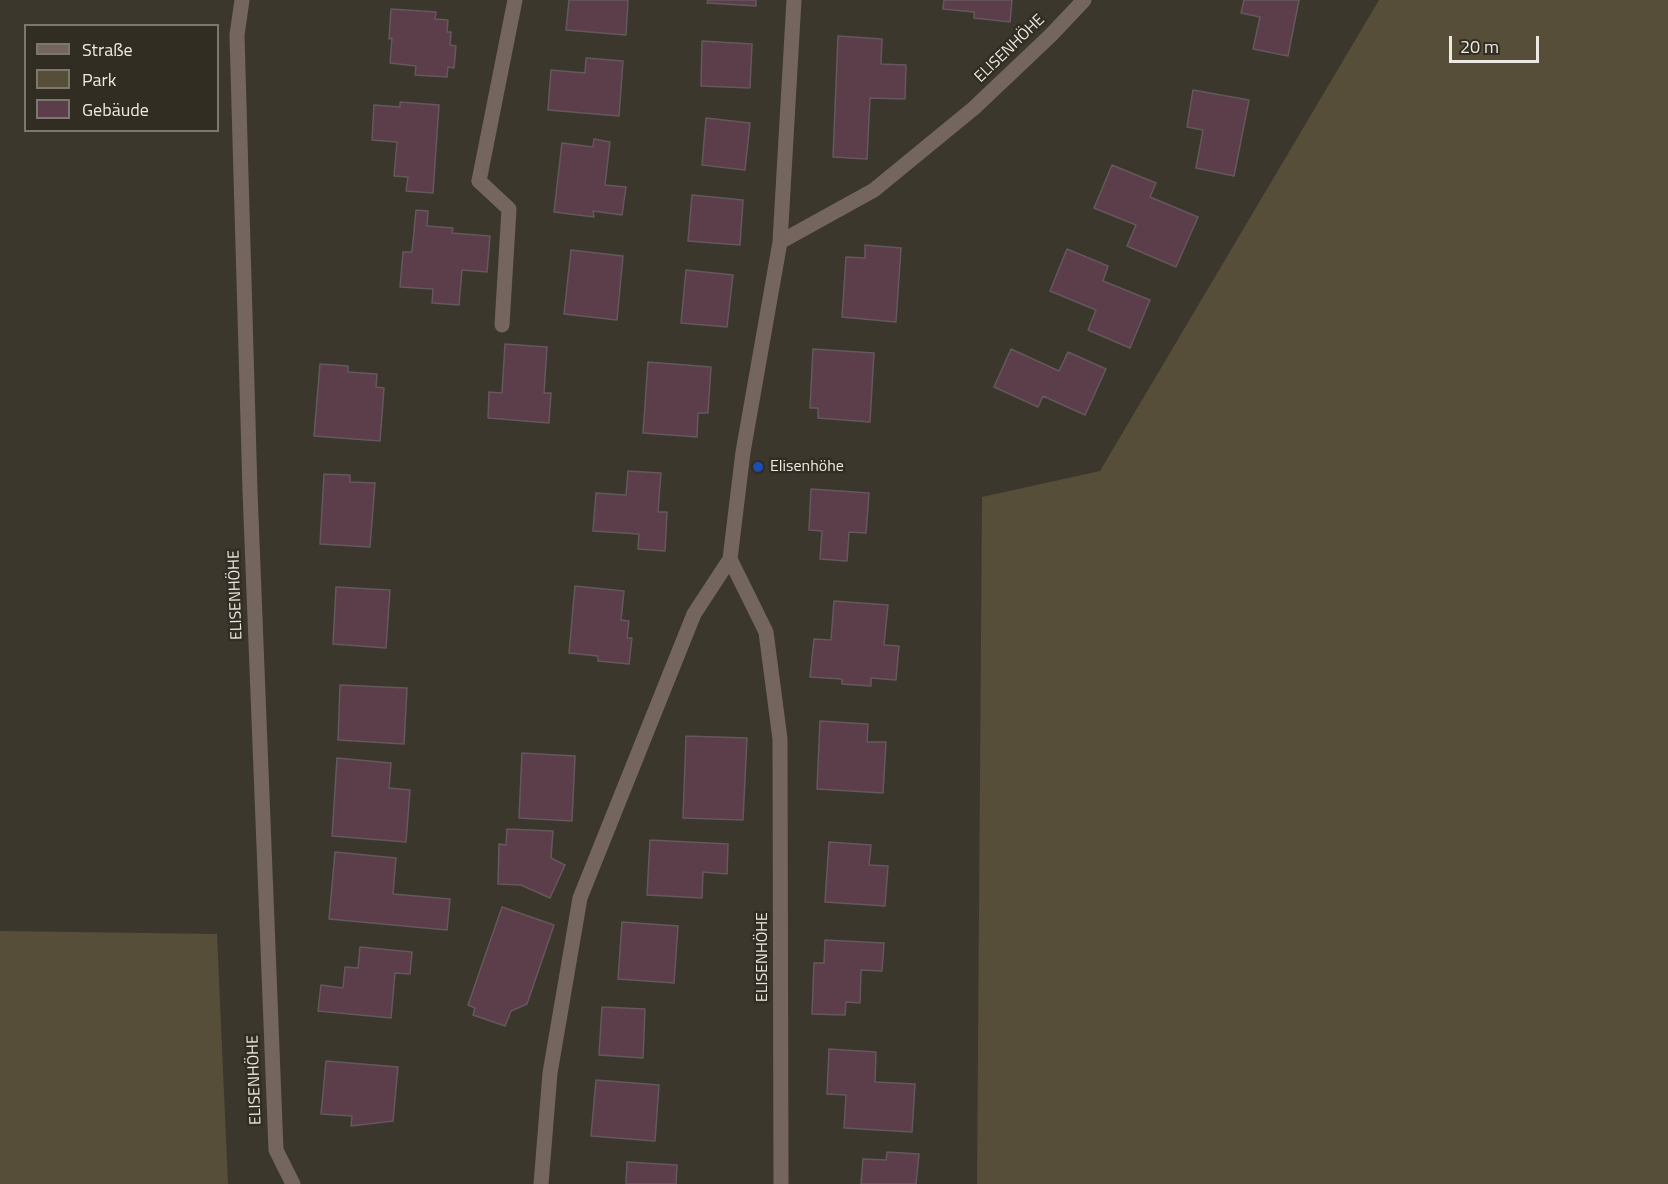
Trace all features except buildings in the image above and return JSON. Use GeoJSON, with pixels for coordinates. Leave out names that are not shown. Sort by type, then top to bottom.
{"type":"FeatureCollection","features":[{"type":"Feature","properties":{"kind":"street","name":"ELISENHÖHE"},"geometry":{"type":"LineString","coordinates":[[242,0],[237,35],[250,492],[276,1150],[293,1184]]}},
{"type":"Feature","properties":{"kind":"street"},"geometry":{"type":"LineString","coordinates":[[502,325],[509,209],[479,181],[515,0]]}},
{"type":"Feature","properties":{"kind":"street"},"geometry":{"type":"LineString","coordinates":[[541,1184],[550,1073],[580,898],[694,614],[730,559],[743,452],[780,242],[795,0]]}},
{"type":"Feature","properties":{"kind":"street","name":"ELISENHÖHE"},"geometry":{"type":"LineString","coordinates":[[780,242],[874,190],[975,108],[1052,35],[1084,0]]}},
{"type":"Feature","properties":{"kind":"street","name":"ELISENHÖHE"},"geometry":{"type":"LineString","coordinates":[[730,559],[766,632],[780,738],[781,1184]]}},
{"type":"Feature","properties":{"kind":"green space"},"geometry":{"type":"Polygon","coordinates":[[[1379,0],[1668,0],[1668,1184],[977,1184],[982,497],[1100,471],[1379,0]]]}},
{"type":"Feature","properties":{"kind":"green space"},"geometry":{"type":"Polygon","coordinates":[[[0,931],[217,934],[228,1184],[0,1184],[0,931]]]}},
{"type":"Feature","properties":{"kind":"place","name":"Elisenhöhe"},"geometry":{"type":"Point","coordinates":[758,467]}}]}
